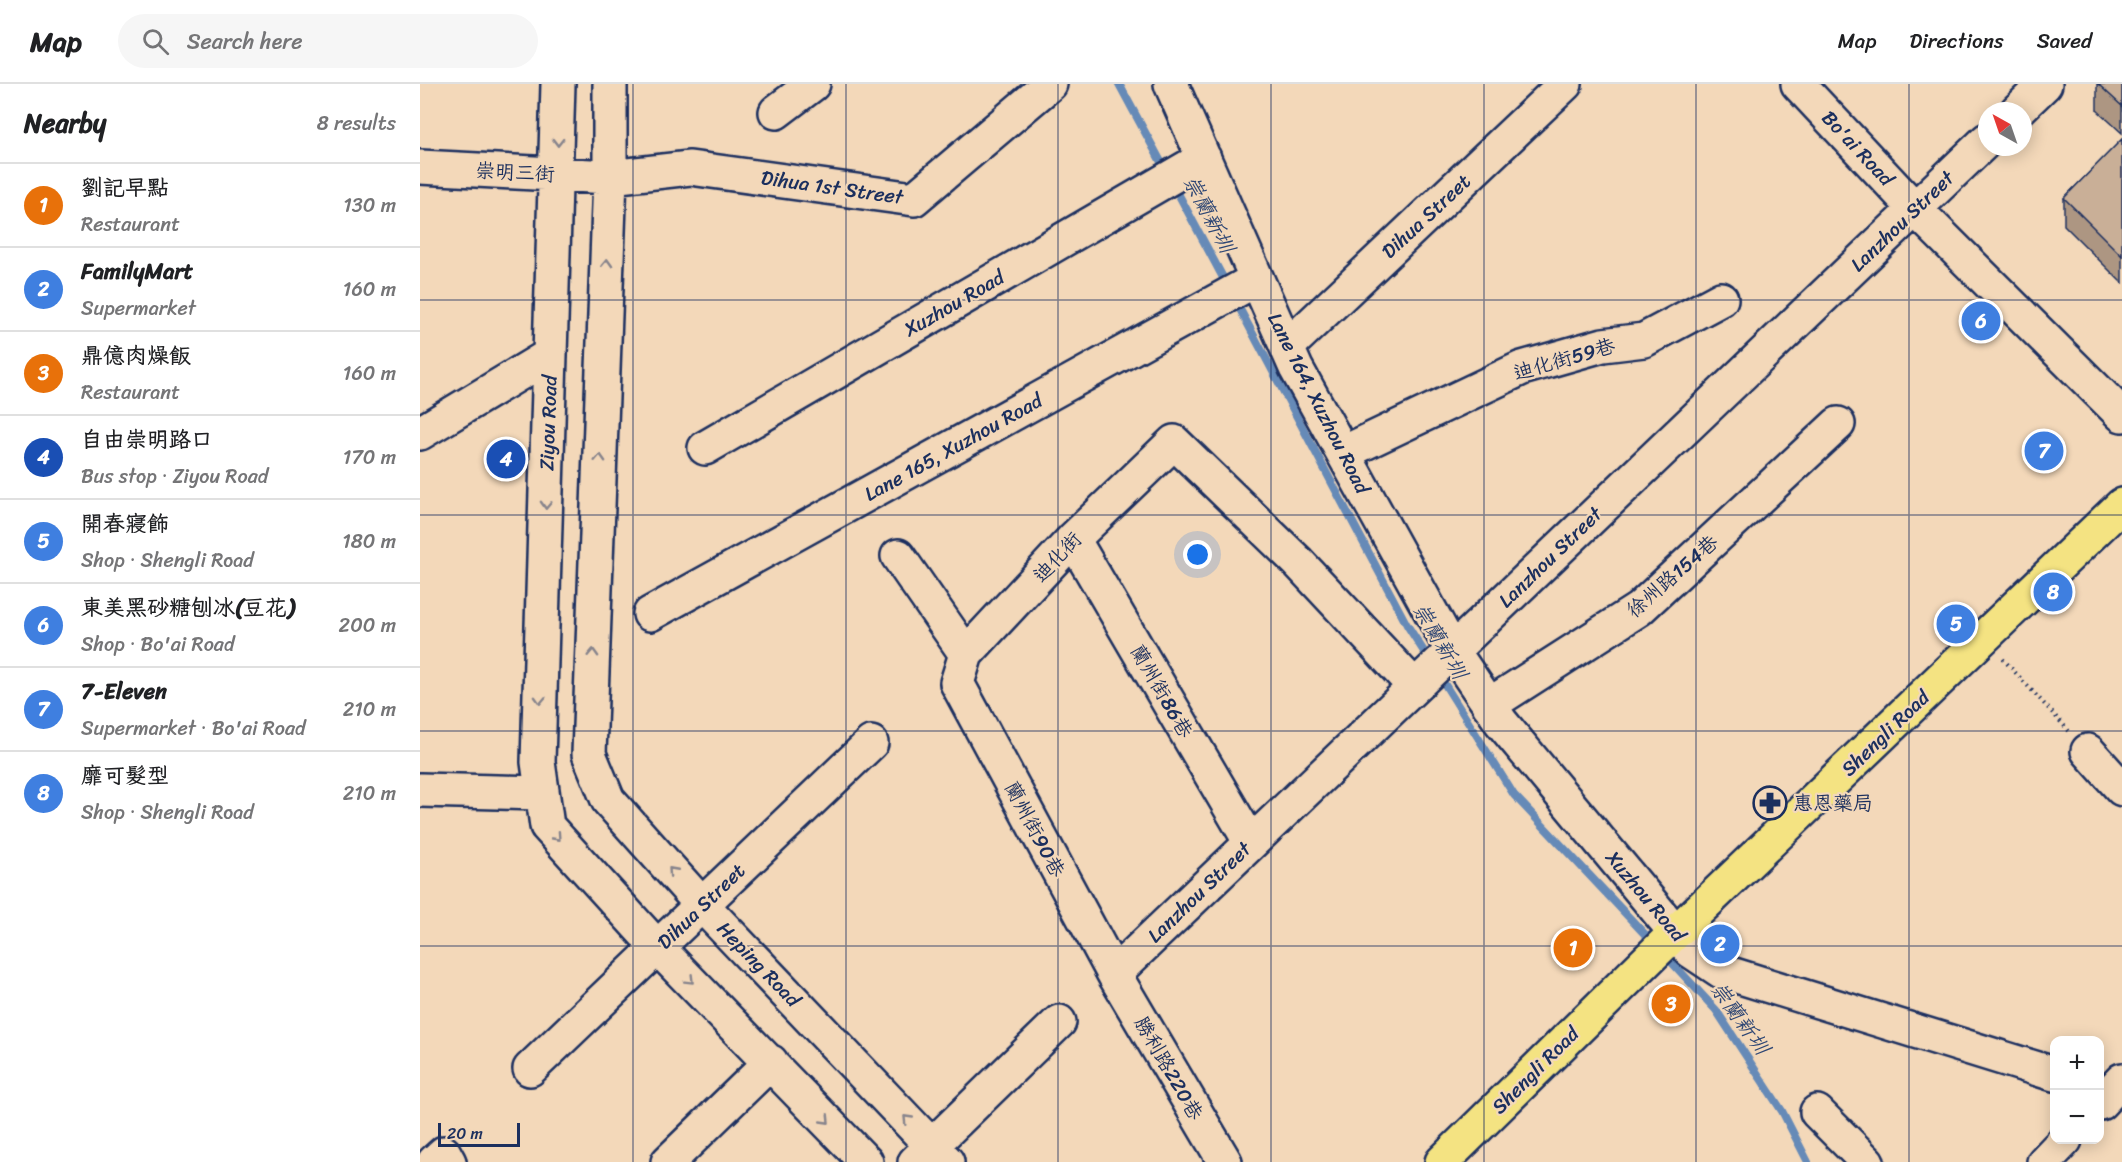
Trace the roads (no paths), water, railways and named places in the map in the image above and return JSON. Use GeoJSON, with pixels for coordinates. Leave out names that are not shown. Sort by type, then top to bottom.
{"type":"FeatureCollection","features":[{"type":"Feature","properties":{"kind":"main road","name":"Shengli Road"},"geometry":{"type":"LineString","coordinates":[[1442,1162],[1665,943],[2122,505]]}},
{"type":"Feature","properties":{"kind":"street","name":"Ziyou Road"},"geometry":{"type":"LineString","coordinates":[[540,778],[558,84]]}},
{"type":"Feature","properties":{"kind":"street"},"geometry":{"type":"LineString","coordinates":[[610,84],[610,177]]}},
{"type":"Feature","properties":{"kind":"street"},"geometry":{"type":"LineString","coordinates":[[776,112],[813,84]]}},
{"type":"Feature","properties":{"kind":"street","name":"Dihua 1st Street"},"geometry":{"type":"LineString","coordinates":[[610,177],[690,168],[914,199],[1050,84]]}},
{"type":"Feature","properties":{"kind":"street","name":"Lane 164, Xuzhou Road"},"geometry":{"type":"LineString","coordinates":[[1171,84],[1181,172],[1240,288],[1287,347],[1343,453],[1434,668]]}},
{"type":"Feature","properties":{"kind":"street","name":"Bo'ai Road"},"geometry":{"type":"LineString","coordinates":[[1798,84],[1915,210],[2122,415]]}},
{"type":"Feature","properties":{"kind":"street"},"geometry":{"type":"LineString","coordinates":[[2026,102],[2045,84]]}},
{"type":"Feature","properties":{"kind":"street","name":"Dihua Street"},"geometry":{"type":"LineString","coordinates":[[1287,347],[1550,89]]}},
{"type":"Feature","properties":{"kind":"street","name":"Lanzhou Street"},"geometry":{"type":"LineString","coordinates":[[1114,974],[1978,149]]}},
{"type":"Feature","properties":{"kind":"street","name":"崇明三街"},"geometry":{"type":"LineString","coordinates":[[420,167],[610,177]]}},
{"type":"Feature","properties":{"kind":"street","name":"Xuzhou Road"},"geometry":{"type":"LineString","coordinates":[[705,448],[1181,172]]}},
{"type":"Feature","properties":{"kind":"street","name":"Heping Road"},"geometry":{"type":"LineString","coordinates":[[610,177],[589,754],[608,800],[931,1156]]}},
{"type":"Feature","properties":{"kind":"street","name":"Lane 165, Xuzhou Road"},"geometry":{"type":"LineString","coordinates":[[650,614],[1240,288]]}},
{"type":"Feature","properties":{"kind":"street","name":"迪化街59巷"},"geometry":{"type":"LineString","coordinates":[[1343,453],[1522,368],[1603,345],[1644,340],[1721,299]]}},
{"type":"Feature","properties":{"kind":"street"},"geometry":{"type":"LineString","coordinates":[[420,433],[550,355]]}},
{"type":"Feature","properties":{"kind":"street","name":"徐州路154巷"},"geometry":{"type":"LineString","coordinates":[[1489,705],[1639,609],[1838,424]]}},
{"type":"Feature","properties":{"kind":"street","name":"Xuzhou Road"},"geometry":{"type":"LineString","coordinates":[[1174,442],[1298,562],[1434,668],[1489,705],[1665,943],[1691,951],[1721,971],[2050,1072]]}},
{"type":"Feature","properties":{"kind":"street","name":"迪化街"},"geometry":{"type":"LineString","coordinates":[[962,669],[1073,538],[1174,442]]}},
{"type":"Feature","properties":{"kind":"street","name":"蘭州街86巷"},"geometry":{"type":"LineString","coordinates":[[1073,538],[1251,843]]}},
{"type":"Feature","properties":{"kind":"street","name":"蘭州街90巷"},"geometry":{"type":"LineString","coordinates":[[898,556],[962,669],[1114,974]]}},
{"type":"Feature","properties":{"kind":"street","name":"Dihua Street"},"geometry":{"type":"LineString","coordinates":[[530,1069],[871,743]]}},
{"type":"Feature","properties":{"kind":"street"},"geometry":{"type":"LineString","coordinates":[[2088,752],[2122,789]]}},
{"type":"Feature","properties":{"kind":"street"},"geometry":{"type":"LineString","coordinates":[[420,790],[540,778],[547,826],[658,948],[866,1162]]}},
{"type":"Feature","properties":{"kind":"street","name":"勝利路220巷"},"geometry":{"type":"LineString","coordinates":[[1114,974],[1224,1162]]}},
{"type":"Feature","properties":{"kind":"street"},"geometry":{"type":"LineString","coordinates":[[931,1156],[1059,1022]]}},
{"type":"Feature","properties":{"kind":"street"},"geometry":{"type":"LineString","coordinates":[[668,1162],[771,1062]]}},
{"type":"Feature","properties":{"kind":"street"},"geometry":{"type":"LineString","coordinates":[[1817,1112],[1867,1162]]}},
{"type":"Feature","properties":{"kind":"street"},"geometry":{"type":"LineString","coordinates":[[2044,1162],[2061,1144]]}},
{"type":"Feature","properties":{"kind":"waterway","name":"崇蘭新圳"},"geometry":{"type":"LineString","coordinates":[[1119,84],[1167,173]]}},
{"type":"Feature","properties":{"kind":"waterway","name":"崇蘭新圳"},"geometry":{"type":"LineString","coordinates":[[1173,184],[1228,287]]}},
{"type":"Feature","properties":{"kind":"waterway","name":"崇蘭新圳"},"geometry":{"type":"LineString","coordinates":[[1234,298],[1407,625],[1430,661]]}},
{"type":"Feature","properties":{"kind":"waterway","name":"崇蘭新圳"},"geometry":{"type":"LineString","coordinates":[[1437,672],[1514,795],[1655,945]]}},
{"type":"Feature","properties":{"kind":"waterway","name":"崇蘭新圳"},"geometry":{"type":"LineString","coordinates":[[1664,954],[1716,1010],[1782,1111],[1808,1162]]}},
{"type":"Feature","properties":{"kind":"place","name":"東美黑砂糖刨冰(豆花)"},"geometry":{"type":"Point","coordinates":[1981,321]}},
{"type":"Feature","properties":{"kind":"place","name":"7-Eleven"},"geometry":{"type":"Point","coordinates":[2044,451]}},
{"type":"Feature","properties":{"kind":"place","name":"自由崇明路口"},"geometry":{"type":"Point","coordinates":[506,459]}},
{"type":"Feature","properties":{"kind":"place","name":"靡可髮型"},"geometry":{"type":"Point","coordinates":[2053,592]}},
{"type":"Feature","properties":{"kind":"place","name":"開春寢飾"},"geometry":{"type":"Point","coordinates":[1956,624]}},
{"type":"Feature","properties":{"kind":"place","name":"惠恩藥局"},"geometry":{"type":"Point","coordinates":[1770,803]}},
{"type":"Feature","properties":{"kind":"place","name":"FamilyMart"},"geometry":{"type":"Point","coordinates":[1720,944]}},
{"type":"Feature","properties":{"kind":"place","name":"劉記早點"},"geometry":{"type":"Point","coordinates":[1573,948]}},
{"type":"Feature","properties":{"kind":"place","name":"鼎億肉燥飯"},"geometry":{"type":"Point","coordinates":[1671,1004]}}]}
